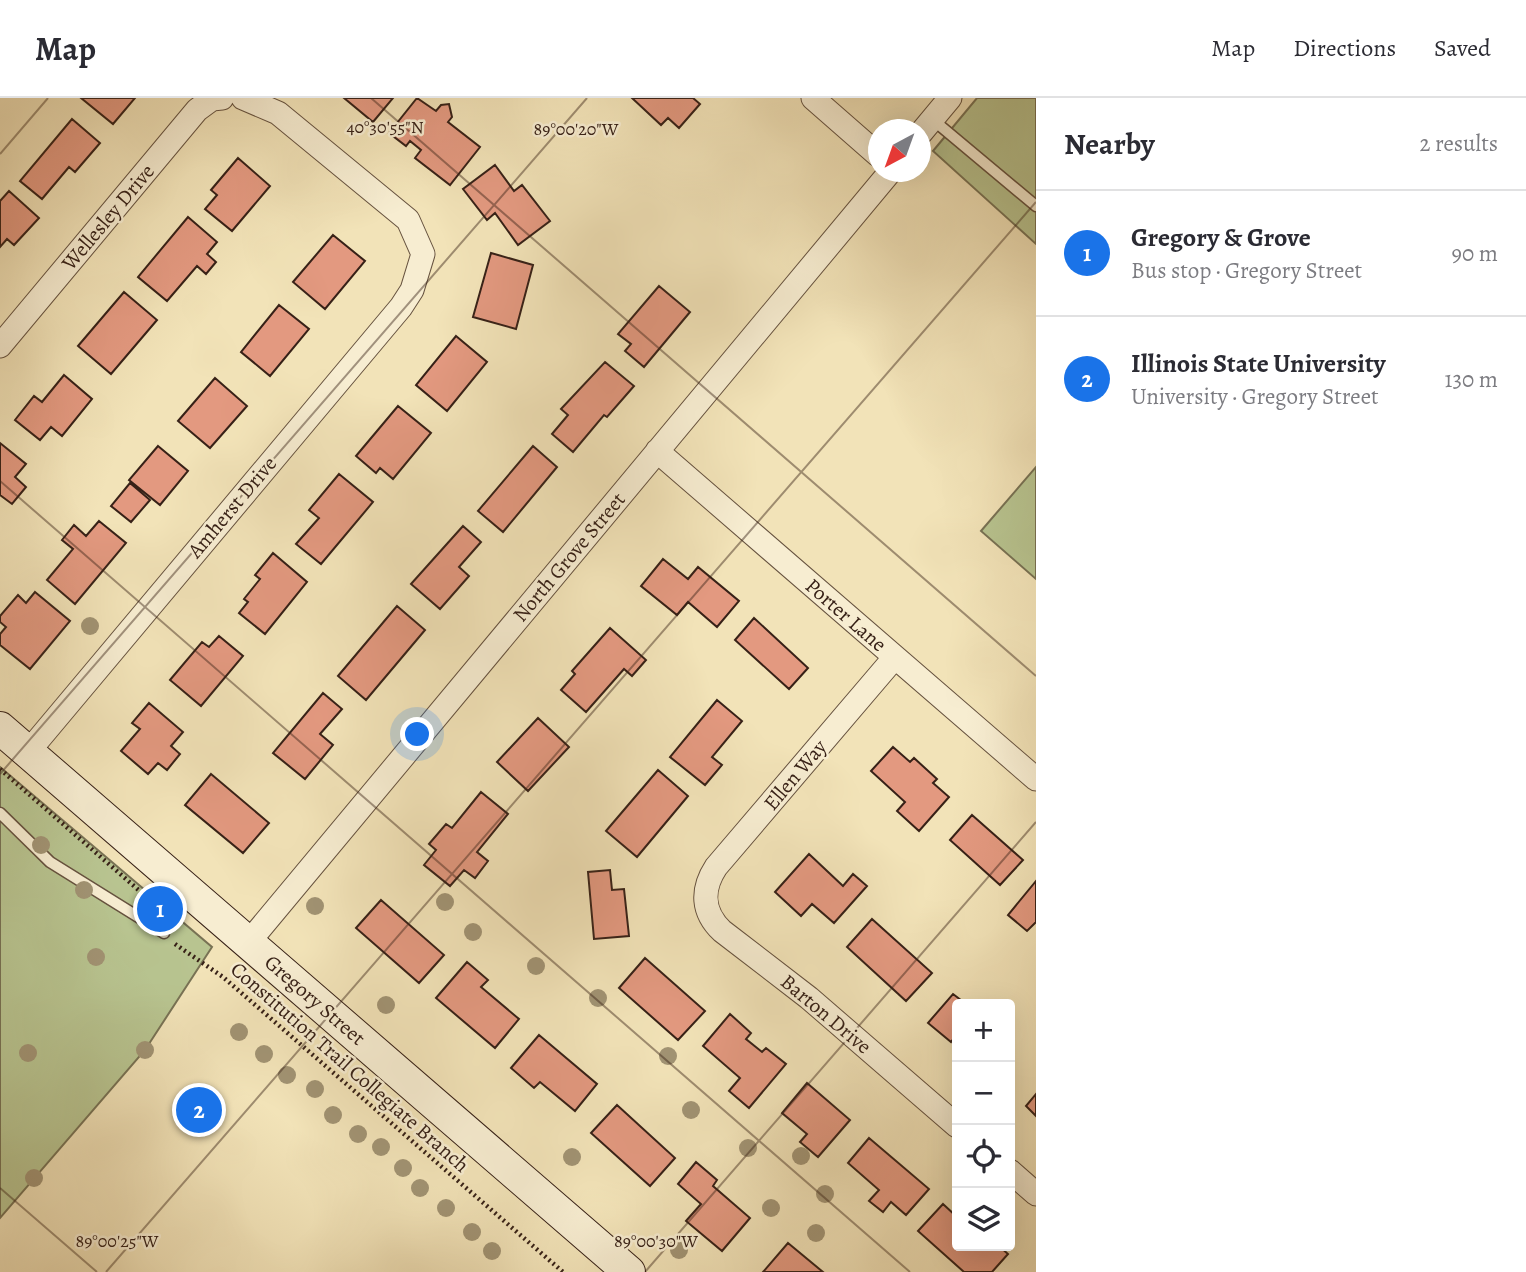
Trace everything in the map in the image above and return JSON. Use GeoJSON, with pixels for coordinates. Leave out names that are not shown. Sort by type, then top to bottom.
{"type":"FeatureCollection","features":[{"type":"Feature","properties":{"kind":"main road","name":"Gregory Street"},"geometry":{"type":"LineString","coordinates":[[0,728],[629,1272]]}},
{"type":"Feature","properties":{"kind":"street","name":"Wellesley Drive"},"geometry":{"type":"LineString","coordinates":[[0,346],[197,110],[212,99],[222,98]]}},
{"type":"Feature","properties":{"kind":"street","name":"Amherst Drive"},"geometry":{"type":"LineString","coordinates":[[28,752],[401,307],[412,290],[423,254],[408,220],[278,113],[243,98]]}},
{"type":"Feature","properties":{"kind":"street"},"geometry":{"type":"LineString","coordinates":[[813,98],[868,146]]}},
{"type":"Feature","properties":{"kind":"street"},"geometry":{"type":"LineString","coordinates":[[931,120],[950,98]]}},
{"type":"Feature","properties":{"kind":"street","name":"North Grove Street"},"geometry":{"type":"LineString","coordinates":[[248,943],[882,182]]}},
{"type":"Feature","properties":{"kind":"street","name":"Porter Lane"},"geometry":{"type":"LineString","coordinates":[[657,451],[1036,779]]}},
{"type":"Feature","properties":{"kind":"street","name":"Ellen Way"},"geometry":{"type":"LineString","coordinates":[[705,897],[708,879],[716,867],[895,657]]}},
{"type":"Feature","properties":{"kind":"street","name":"Barton Drive"},"geometry":{"type":"LineString","coordinates":[[705,897],[711,920],[722,931],[809,999],[956,1125]]}},
{"type":"Feature","properties":{"kind":"street"},"geometry":{"type":"LineString","coordinates":[[1015,1175],[1036,1194]]}},
{"type":"Feature","properties":{"kind":"lane"},"geometry":{"type":"LineString","coordinates":[[931,130],[1036,206]]}},
{"type":"Feature","properties":{"kind":"lane"},"geometry":{"type":"LineString","coordinates":[[0,813],[50,862],[164,933]]}},
{"type":"Feature","properties":{"kind":"path","name":"Constitution Trail Collegiate Branch"},"geometry":{"type":"LineString","coordinates":[[0,769],[142,893],[164,933],[195,961],[223,978],[563,1272]]}},
{"type":"Feature","properties":{"kind":"green space"},"geometry":{"type":"Polygon","coordinates":[[[977,98],[1036,98],[1036,244],[933,151],[977,98]]]}},
{"type":"Feature","properties":{"kind":"green space"},"geometry":{"type":"Polygon","coordinates":[[[1036,467],[1036,579],[981,531],[1036,467]]]}},
{"type":"Feature","properties":{"kind":"green space"},"geometry":{"type":"Polygon","coordinates":[[[0,767],[212,947],[145,1050],[0,1218],[0,767]]]}},
{"type":"Feature","properties":{"kind":"building"},"geometry":{"type":"Polygon","coordinates":[[[81,98],[135,98],[113,124],[81,98]]]}},
{"type":"Feature","properties":{"kind":"building"},"geometry":{"type":"Polygon","coordinates":[[[344,98],[393,98],[373,122],[344,98]]]}},
{"type":"Feature","properties":{"kind":"building"},"geometry":{"type":"Polygon","coordinates":[[[417,98],[436,111],[441,105],[449,104],[452,117],[448,122],[480,147],[450,185],[415,158],[421,150],[410,141],[406,146],[389,133],[417,98]]]}},
{"type":"Feature","properties":{"kind":"building"},"geometry":{"type":"Polygon","coordinates":[[[632,98],[693,98],[700,104],[679,128],[668,118],[661,125],[632,98]]]}},
{"type":"Feature","properties":{"kind":"building"},"geometry":{"type":"Polygon","coordinates":[[[72,119],[100,143],[75,172],[69,167],[42,199],[20,181],[72,119]]]}},
{"type":"Feature","properties":{"kind":"building"},"geometry":{"type":"Polygon","coordinates":[[[238,158],[270,186],[232,231],[205,209],[217,195],[211,190],[238,158]]]}},
{"type":"Feature","properties":{"kind":"building"},"geometry":{"type":"Polygon","coordinates":[[[495,165],[514,191],[522,185],[550,221],[518,245],[495,213],[487,220],[463,189],[495,165]]]}},
{"type":"Feature","properties":{"kind":"building"},"geometry":{"type":"Polygon","coordinates":[[[9,191],[39,218],[14,245],[7,239],[0,247],[0,201],[9,191]]]}},
{"type":"Feature","properties":{"kind":"building"},"geometry":{"type":"Polygon","coordinates":[[[188,217],[217,242],[207,254],[216,262],[206,274],[197,266],[167,301],[138,277],[188,217]]]}},
{"type":"Feature","properties":{"kind":"building"},"geometry":{"type":"Polygon","coordinates":[[[333,235],[365,261],[325,309],[293,282],[333,235]]]}},
{"type":"Feature","properties":{"kind":"building"},"geometry":{"type":"Polygon","coordinates":[[[491,253],[533,265],[516,329],[473,317],[491,253]]]}},
{"type":"Feature","properties":{"kind":"building"},"geometry":{"type":"Polygon","coordinates":[[[659,286],[690,312],[644,367],[625,351],[631,344],[618,334],[659,286]]]}},
{"type":"Feature","properties":{"kind":"building"},"geometry":{"type":"Polygon","coordinates":[[[124,292],[157,320],[111,374],[78,346],[124,292]]]}},
{"type":"Feature","properties":{"kind":"building"},"geometry":{"type":"Polygon","coordinates":[[[279,305],[309,329],[270,376],[241,352],[279,305]]]}},
{"type":"Feature","properties":{"kind":"building"},"geometry":{"type":"Polygon","coordinates":[[[456,336],[487,362],[447,411],[416,385],[456,336]]]}},
{"type":"Feature","properties":{"kind":"building"},"geometry":{"type":"Polygon","coordinates":[[[605,362],[634,386],[607,417],[604,415],[573,452],[552,434],[568,415],[561,409],[605,362]]]}},
{"type":"Feature","properties":{"kind":"building"},"geometry":{"type":"Polygon","coordinates":[[[64,375],[92,399],[62,436],[51,427],[40,440],[15,420],[34,396],[42,402],[64,375]]]}},
{"type":"Feature","properties":{"kind":"building"},"geometry":{"type":"Polygon","coordinates":[[[215,378],[247,406],[210,448],[178,421],[215,378]]]}},
{"type":"Feature","properties":{"kind":"building"},"geometry":{"type":"Polygon","coordinates":[[[398,406],[431,433],[393,479],[380,468],[376,473],[356,456],[398,406]]]}},
{"type":"Feature","properties":{"kind":"building"},"geometry":{"type":"Polygon","coordinates":[[[0,443],[26,464],[15,477],[26,487],[12,504],[0,495],[0,443]]]}},
{"type":"Feature","properties":{"kind":"building"},"geometry":{"type":"Polygon","coordinates":[[[158,446],[188,471],[160,505],[129,480],[158,446]]]}},
{"type":"Feature","properties":{"kind":"building"},"geometry":{"type":"Polygon","coordinates":[[[533,446],[557,467],[503,532],[478,511],[533,446]]]}},
{"type":"Feature","properties":{"kind":"building"},"geometry":{"type":"Polygon","coordinates":[[[339,474],[373,502],[321,564],[296,544],[319,518],[309,510],[339,474]]]}},
{"type":"Feature","properties":{"kind":"building"},"geometry":{"type":"Polygon","coordinates":[[[130,483],[150,500],[131,522],[111,506],[130,483]]]}},
{"type":"Feature","properties":{"kind":"building"},"geometry":{"type":"Polygon","coordinates":[[[99,521],[126,543],[75,604],[47,580],[73,549],[62,540],[74,525],[86,536],[99,521]]]}},
{"type":"Feature","properties":{"kind":"building"},"geometry":{"type":"Polygon","coordinates":[[[463,526],[481,542],[459,567],[469,576],[440,609],[411,584],[463,526]]]}},
{"type":"Feature","properties":{"kind":"building"},"geometry":{"type":"Polygon","coordinates":[[[273,553],[307,582],[265,634],[239,613],[248,602],[244,599],[260,579],[255,575],[273,553]]]}},
{"type":"Feature","properties":{"kind":"building"},"geometry":{"type":"Polygon","coordinates":[[[663,559],[688,579],[698,567],[739,601],[717,627],[688,602],[677,615],[641,586],[663,559]]]}},
{"type":"Feature","properties":{"kind":"building"},"geometry":{"type":"Polygon","coordinates":[[[35,592],[70,621],[30,669],[0,645],[0,634],[6,627],[0,622],[0,616],[18,595],[26,603],[35,592]]]}},
{"type":"Feature","properties":{"kind":"building"},"geometry":{"type":"Polygon","coordinates":[[[397,606],[425,630],[366,700],[338,676],[397,606]]]}},
{"type":"Feature","properties":{"kind":"building"},"geometry":{"type":"Polygon","coordinates":[[[754,618],[808,668],[789,689],[735,640],[754,618]]]}},
{"type":"Feature","properties":{"kind":"building"},"geometry":{"type":"Polygon","coordinates":[[[610,628],[646,660],[632,676],[624,669],[586,712],[561,690],[575,674],[572,671],[610,628]]]}},
{"type":"Feature","properties":{"kind":"building"},"geometry":{"type":"Polygon","coordinates":[[[219,636],[243,656],[201,706],[170,680],[202,642],[209,647],[219,636]]]}},
{"type":"Feature","properties":{"kind":"building"},"geometry":{"type":"Polygon","coordinates":[[[323,693],[342,709],[320,734],[333,745],[305,779],[273,753],[323,693]]]}},
{"type":"Feature","properties":{"kind":"building"},"geometry":{"type":"Polygon","coordinates":[[[717,700],[742,721],[712,757],[722,765],[705,785],[670,757],[717,700]]]}},
{"type":"Feature","properties":{"kind":"building"},"geometry":{"type":"Polygon","coordinates":[[[149,703],[183,732],[171,746],[180,754],[167,770],[158,763],[148,774],[121,751],[140,729],[132,723],[149,703]]]}},
{"type":"Feature","properties":{"kind":"building"},"geometry":{"type":"Polygon","coordinates":[[[538,718],[569,747],[528,791],[497,762],[538,718]]]}},
{"type":"Feature","properties":{"kind":"building"},"geometry":{"type":"Polygon","coordinates":[[[893,747],[910,762],[914,758],[937,779],[933,783],[949,797],[919,831],[897,811],[905,802],[871,771],[893,747]]]}},
{"type":"Feature","properties":{"kind":"building"},"geometry":{"type":"Polygon","coordinates":[[[658,770],[688,796],[637,857],[606,831],[658,770]]]}},
{"type":"Feature","properties":{"kind":"building"},"geometry":{"type":"Polygon","coordinates":[[[211,774],[269,823],[243,853],[185,805],[211,774]]]}},
{"type":"Feature","properties":{"kind":"building"},"geometry":{"type":"Polygon","coordinates":[[[481,792],[508,814],[477,852],[488,861],[475,878],[464,870],[450,886],[424,865],[436,850],[429,844],[446,824],[452,828],[481,792]]]}},
{"type":"Feature","properties":{"kind":"building"},"geometry":{"type":"Polygon","coordinates":[[[972,815],[1023,860],[1000,885],[950,840],[972,815]]]}},
{"type":"Feature","properties":{"kind":"building"},"geometry":{"type":"Polygon","coordinates":[[[809,854],[843,886],[853,874],[867,886],[834,923],[812,904],[801,916],[775,892],[809,854]]]}},
{"type":"Feature","properties":{"kind":"building"},"geometry":{"type":"Polygon","coordinates":[[[610,870],[612,890],[624,889],[629,936],[594,939],[588,872],[610,870]]]}},
{"type":"Feature","properties":{"kind":"building"},"geometry":{"type":"Polygon","coordinates":[[[1036,881],[1036,922],[1027,931],[1008,915],[1036,881]]]}},
{"type":"Feature","properties":{"kind":"building"},"geometry":{"type":"Polygon","coordinates":[[[381,900],[444,955],[419,983],[356,928],[381,900]]]}},
{"type":"Feature","properties":{"kind":"building"},"geometry":{"type":"Polygon","coordinates":[[[872,919],[932,973],[906,1001],[847,947],[872,919]]]}},
{"type":"Feature","properties":{"kind":"building"},"geometry":{"type":"Polygon","coordinates":[[[645,958],[705,1011],[678,1040],[619,988],[645,958]]]}},
{"type":"Feature","properties":{"kind":"building"},"geometry":{"type":"Polygon","coordinates":[[[467,962],[488,980],[481,987],[519,1019],[495,1048],[436,998],[467,962]]]}},
{"type":"Feature","properties":{"kind":"building"},"geometry":{"type":"Polygon","coordinates":[[[953,994],[960,999],[952,999],[951,1042],[928,1023],[953,994]]]}},
{"type":"Feature","properties":{"kind":"building"},"geometry":{"type":"Polygon","coordinates":[[[730,1014],[751,1033],[746,1039],[762,1052],[766,1048],[786,1064],[749,1108],[729,1091],[740,1078],[703,1046],[730,1014]]]}},
{"type":"Feature","properties":{"kind":"building"},"geometry":{"type":"Polygon","coordinates":[[[539,1035],[597,1084],[575,1111],[540,1082],[534,1088],[511,1068],[539,1035]]]}},
{"type":"Feature","properties":{"kind":"building"},"geometry":{"type":"Polygon","coordinates":[[[807,1083],[850,1120],[818,1157],[800,1142],[807,1134],[782,1113],[807,1083]]]}},
{"type":"Feature","properties":{"kind":"building"},"geometry":{"type":"Polygon","coordinates":[[[1036,1094],[1036,1116],[1026,1106],[1036,1094]]]}},
{"type":"Feature","properties":{"kind":"building"},"geometry":{"type":"Polygon","coordinates":[[[617,1105],[675,1158],[650,1186],[591,1133],[617,1105]]]}},
{"type":"Feature","properties":{"kind":"building"},"geometry":{"type":"Polygon","coordinates":[[[869,1138],[929,1189],[906,1215],[891,1202],[883,1212],[869,1201],[879,1190],[848,1163],[869,1138]]]}},
{"type":"Feature","properties":{"kind":"building"},"geometry":{"type":"Polygon","coordinates":[[[696,1162],[717,1180],[713,1186],[750,1218],[722,1251],[686,1221],[701,1204],[678,1184],[696,1162]]]}},
{"type":"Feature","properties":{"kind":"building"},"geometry":{"type":"Polygon","coordinates":[[[943,1204],[952,1212],[952,1251],[1005,1251],[1008,1254],[992,1272],[964,1272],[918,1231],[943,1204]]]}},
{"type":"Feature","properties":{"kind":"building"},"geometry":{"type":"Polygon","coordinates":[[[788,1243],[823,1272],[763,1272],[788,1243]]]}},
{"type":"Feature","properties":{"kind":"place","name":"Gregory & Grove"},"geometry":{"type":"Point","coordinates":[160,909]}},
{"type":"Feature","properties":{"kind":"place","name":"Illinois State University"},"geometry":{"type":"Point","coordinates":[199,1110]}}]}
